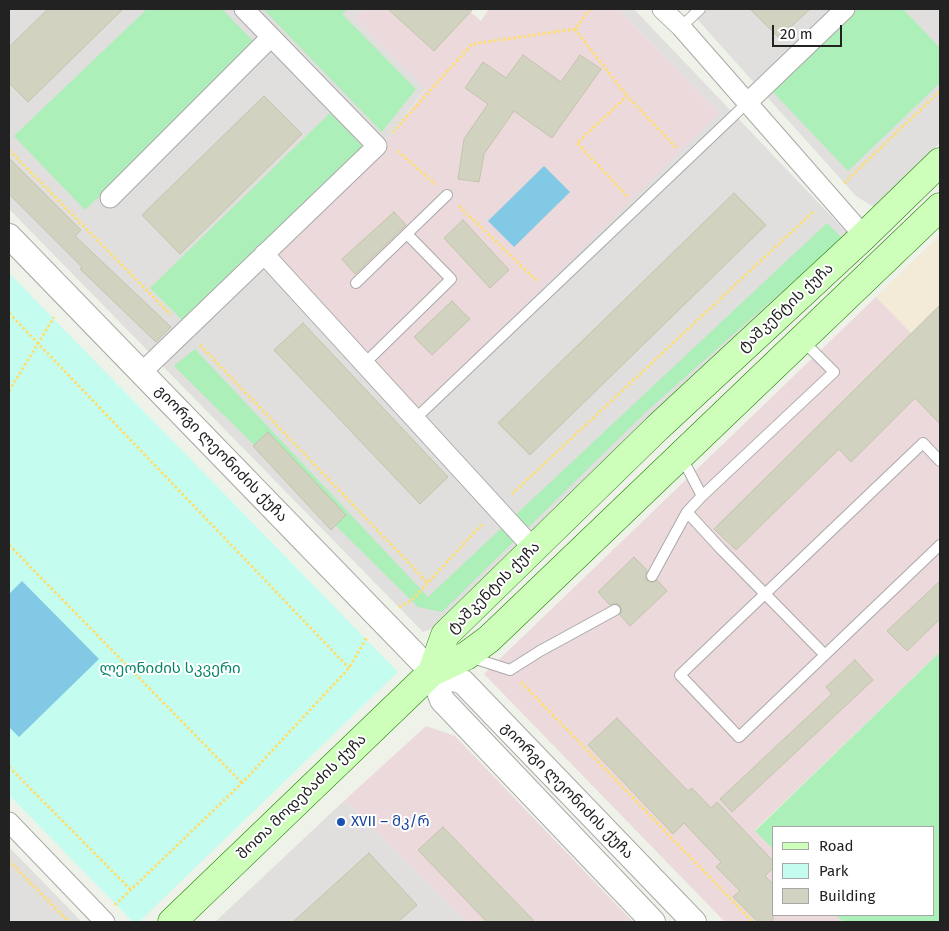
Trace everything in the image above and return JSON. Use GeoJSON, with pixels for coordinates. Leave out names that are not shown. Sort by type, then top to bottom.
{"type":"FeatureCollection","features":[{"type":"Feature","properties":{"kind":"main road","name":"ტაშკენტის ქუჩა"},"geometry":{"type":"LineString","coordinates":[[432,672],[446,635],[657,428],[864,236],[940,162]]}},
{"type":"Feature","properties":{"kind":"main road","name":"ტაშკენტის ქუჩა"},"geometry":{"type":"LineString","coordinates":[[432,672],[466,656],[489,638],[940,208]]}},
{"type":"Feature","properties":{"kind":"main road","name":"შოთა მოდებაძის ქუჩა"},"geometry":{"type":"LineString","coordinates":[[172,922],[432,672]]}},
{"type":"Feature","properties":{"kind":"street"},"geometry":{"type":"LineString","coordinates":[[141,372],[381,143],[244,9]]}},
{"type":"Feature","properties":{"kind":"street"},"geometry":{"type":"LineString","coordinates":[[662,9],[681,28],[864,236]]}},
{"type":"Feature","properties":{"kind":"street"},"geometry":{"type":"LineString","coordinates":[[747,103],[845,9]]}},
{"type":"Feature","properties":{"kind":"street"},"geometry":{"type":"LineString","coordinates":[[110,198],[271,37]]}},
{"type":"Feature","properties":{"kind":"street","name":"გიორგი ლეონიძის ქუჩა"},"geometry":{"type":"LineString","coordinates":[[9,236],[432,672],[442,700],[653,922]]}},
{"type":"Feature","properties":{"kind":"street"},"geometry":{"type":"LineString","coordinates":[[264,254],[533,548]]}},
{"type":"Feature","properties":{"kind":"street","name":"გიორგი ლეონიძის ქუჩა"},"geometry":{"type":"LineString","coordinates":[[432,672],[463,682],[694,922]]}},
{"type":"Feature","properties":{"kind":"street"},"geometry":{"type":"LineString","coordinates":[[9,822],[105,922]]}},
{"type":"Feature","properties":{"kind":"lane"},"geometry":{"type":"LineString","coordinates":[[681,28],[700,9]]}},
{"type":"Feature","properties":{"kind":"lane"},"geometry":{"type":"LineString","coordinates":[[415,419],[747,103]]}},
{"type":"Feature","properties":{"kind":"lane"},"geometry":{"type":"LineString","coordinates":[[356,284],[447,195]]}},
{"type":"Feature","properties":{"kind":"lane"},"geometry":{"type":"LineString","coordinates":[[364,364],[451,279],[406,234]]}},
{"type":"Feature","properties":{"kind":"lane"},"geometry":{"type":"LineString","coordinates":[[652,576],[687,512],[834,372],[802,340]]}},
{"type":"Feature","properties":{"kind":"lane"},"geometry":{"type":"LineString","coordinates":[[940,461],[923,443],[680,675],[739,737],[940,545]]}},
{"type":"Feature","properties":{"kind":"lane"},"geometry":{"type":"LineString","coordinates":[[680,456],[702,496]]}},
{"type":"Feature","properties":{"kind":"lane"},"geometry":{"type":"LineString","coordinates":[[687,512],[825,655]]}},
{"type":"Feature","properties":{"kind":"lane"},"geometry":{"type":"LineString","coordinates":[[466,656],[510,670],[540,651],[615,610]]}},
{"type":"Feature","properties":{"kind":"path"},"geometry":{"type":"LineString","coordinates":[[549,292],[447,195],[381,143],[472,44],[575,29],[590,9]]}},
{"type":"Feature","properties":{"kind":"path"},"geometry":{"type":"LineString","coordinates":[[575,29],[627,96],[688,160]]}},
{"type":"Feature","properties":{"kind":"path"},"geometry":{"type":"LineString","coordinates":[[627,96],[577,143],[638,207]]}},
{"type":"Feature","properties":{"kind":"path"},"geometry":{"type":"LineString","coordinates":[[9,150],[186,330],[428,583]]}},
{"type":"Feature","properties":{"kind":"path"},"geometry":{"type":"LineString","coordinates":[[9,391],[67,296]]}},
{"type":"Feature","properties":{"kind":"path"},"geometry":{"type":"LineString","coordinates":[[9,313],[349,668]]}},
{"type":"Feature","properties":{"kind":"path"},"geometry":{"type":"LineString","coordinates":[[9,545],[242,783]]}},
{"type":"Feature","properties":{"kind":"path"},"geometry":{"type":"LineString","coordinates":[[510,670],[753,922]]}},
{"type":"Feature","properties":{"kind":"path"},"geometry":{"type":"LineString","coordinates":[[9,766],[131,890]]}},
{"type":"Feature","properties":{"kind":"path"},"geometry":{"type":"LineString","coordinates":[[9,861],[69,922]]}},
{"type":"Feature","properties":{"kind":"shaded area"},"geometry":{"type":"Polygon","coordinates":[[[9,9],[365,9],[355,18],[426,88],[380,150],[719,113],[618,9],[634,9],[851,237],[447,623],[423,632],[9,209],[9,9]]]}},
{"type":"Feature","properties":{"kind":"shaded area"},"geometry":{"type":"Polygon","coordinates":[[[365,9],[467,9],[481,21],[489,9],[618,9],[719,113],[417,412],[272,254],[380,150],[426,89],[355,18],[365,9]]]}},
{"type":"Feature","properties":{"kind":"shaded area"},"geometry":{"type":"Polygon","coordinates":[[[688,9],[940,9],[940,143],[875,208],[856,196],[688,9]]]}},
{"type":"Feature","properties":{"kind":"shaded area"},"geometry":{"type":"Polygon","coordinates":[[[544,166],[570,192],[514,247],[488,221],[544,166]]]}},
{"type":"Feature","properties":{"kind":"shaded area"},"geometry":{"type":"Polygon","coordinates":[[[940,235],[940,363],[876,297],[940,235]]]}},
{"type":"Feature","properties":{"kind":"shaded area"},"geometry":{"type":"Polygon","coordinates":[[[876,297],[940,363],[940,652],[755,830],[772,848],[772,916],[837,916],[843,922],[725,922],[484,674],[876,297]]]}},
{"type":"Feature","properties":{"kind":"shaded area"},"geometry":{"type":"Polygon","coordinates":[[[22,581],[99,659],[19,737],[9,727],[9,594],[22,581]]]}},
{"type":"Feature","properties":{"kind":"shaded area"},"geometry":{"type":"Polygon","coordinates":[[[426,726],[455,736],[633,922],[467,922],[345,800],[426,726]]]}},
{"type":"Feature","properties":{"kind":"shaded area"},"geometry":{"type":"Polygon","coordinates":[[[345,800],[467,922],[215,922],[345,800]]]}},
{"type":"Feature","properties":{"kind":"shaded area"},"geometry":{"type":"Polygon","coordinates":[[[9,847],[82,922],[9,922],[9,847]]]}},
{"type":"Feature","properties":{"kind":"green space"},"geometry":{"type":"Polygon","coordinates":[[[147,9],[222,9],[257,45],[85,210],[14,136],[147,9]]]}},
{"type":"Feature","properties":{"kind":"green space"},"geometry":{"type":"Polygon","coordinates":[[[263,9],[348,9],[342,14],[416,89],[382,132],[263,9]]]}},
{"type":"Feature","properties":{"kind":"green space"},"geometry":{"type":"Polygon","coordinates":[[[858,9],[903,9],[940,48],[940,83],[848,171],[771,90],[858,9]]]}},
{"type":"Feature","properties":{"kind":"green space"},"geometry":{"type":"Polygon","coordinates":[[[330,113],[363,147],[183,321],[150,288],[330,113]]]}},
{"type":"Feature","properties":{"kind":"green space"},"geometry":{"type":"Polygon","coordinates":[[[827,223],[842,238],[647,411],[442,612],[418,607],[174,366],[195,349],[428,597],[827,223]]]}},
{"type":"Feature","properties":{"kind":"green space","name":"ლეონიძის სკვერი"},"geometry":{"type":"Polygon","coordinates":[[[9,273],[398,672],[139,922],[133,922],[9,795],[9,273]]]}},
{"type":"Feature","properties":{"kind":"green space"},"geometry":{"type":"Polygon","coordinates":[[[940,652],[940,922],[843,922],[837,916],[934,916],[934,826],[772,826],[772,848],[755,831],[940,652]]]}},
{"type":"Feature","properties":{"kind":"building"},"geometry":{"type":"Polygon","coordinates":[[[48,9],[123,9],[28,102],[9,83],[9,47],[48,9]]]}},
{"type":"Feature","properties":{"kind":"building"},"geometry":{"type":"Polygon","coordinates":[[[388,9],[473,9],[434,51],[388,9]]]}},
{"type":"Feature","properties":{"kind":"building"},"geometry":{"type":"Polygon","coordinates":[[[750,9],[810,9],[779,38],[750,9]]]}},
{"type":"Feature","properties":{"kind":"building"},"geometry":{"type":"Polygon","coordinates":[[[523,55],[561,82],[580,55],[601,69],[552,138],[514,111],[484,154],[479,182],[458,179],[464,139],[488,104],[465,88],[483,62],[506,78],[523,55]]]}},
{"type":"Feature","properties":{"kind":"building"},"geometry":{"type":"Polygon","coordinates":[[[264,96],[302,134],[180,254],[142,215],[264,96]]]}},
{"type":"Feature","properties":{"kind":"building"},"geometry":{"type":"Polygon","coordinates":[[[9,158],[81,230],[75,236],[171,327],[156,342],[80,269],[82,267],[9,194],[9,158]]]}},
{"type":"Feature","properties":{"kind":"building"},"geometry":{"type":"Polygon","coordinates":[[[734,193],[766,225],[530,455],[498,423],[734,193]]]}},
{"type":"Feature","properties":{"kind":"building"},"geometry":{"type":"Polygon","coordinates":[[[394,212],[406,225],[355,274],[342,259],[394,212]]]}},
{"type":"Feature","properties":{"kind":"building"},"geometry":{"type":"Polygon","coordinates":[[[463,220],[509,270],[490,288],[444,238],[463,220]]]}},
{"type":"Feature","properties":{"kind":"building"},"geometry":{"type":"Polygon","coordinates":[[[452,301],[470,319],[432,355],[414,337],[452,301]]]}},
{"type":"Feature","properties":{"kind":"building"},"geometry":{"type":"Polygon","coordinates":[[[940,305],[940,424],[915,398],[851,462],[839,449],[736,550],[714,529],[940,305]]]}},
{"type":"Feature","properties":{"kind":"building"},"geometry":{"type":"Polygon","coordinates":[[[303,323],[448,477],[420,504],[274,350],[303,323]]]}},
{"type":"Feature","properties":{"kind":"building"},"geometry":{"type":"Polygon","coordinates":[[[268,432],[346,515],[331,530],[253,446],[268,432]]]}},
{"type":"Feature","properties":{"kind":"building"},"geometry":{"type":"Polygon","coordinates":[[[634,557],[647,570],[646,580],[652,583],[657,580],[667,591],[630,626],[620,615],[622,610],[619,604],[610,605],[598,592],[634,557]]]}},
{"type":"Feature","properties":{"kind":"building"},"geometry":{"type":"Polygon","coordinates":[[[940,581],[940,619],[907,651],[887,631],[940,581]]]}},
{"type":"Feature","properties":{"kind":"building"},"geometry":{"type":"Polygon","coordinates":[[[855,660],[873,680],[732,812],[720,799],[832,694],[826,687],[855,660]]]}},
{"type":"Feature","properties":{"kind":"building"},"geometry":{"type":"Polygon","coordinates":[[[617,718],[688,791],[692,788],[711,808],[717,802],[772,860],[772,869],[765,876],[772,883],[773,922],[758,922],[733,897],[740,891],[716,867],[721,862],[684,823],[673,834],[588,745],[617,718]]]}},
{"type":"Feature","properties":{"kind":"building"},"geometry":{"type":"Polygon","coordinates":[[[443,827],[535,922],[487,922],[418,850],[443,827]]]}},
{"type":"Feature","properties":{"kind":"building"},"geometry":{"type":"Polygon","coordinates":[[[369,853],[417,905],[398,922],[293,922],[369,853]]]}},
{"type":"Feature","properties":{"kind":"place","name":"XVII – მკ/რ"},"geometry":{"type":"Point","coordinates":[341,822]}}]}
